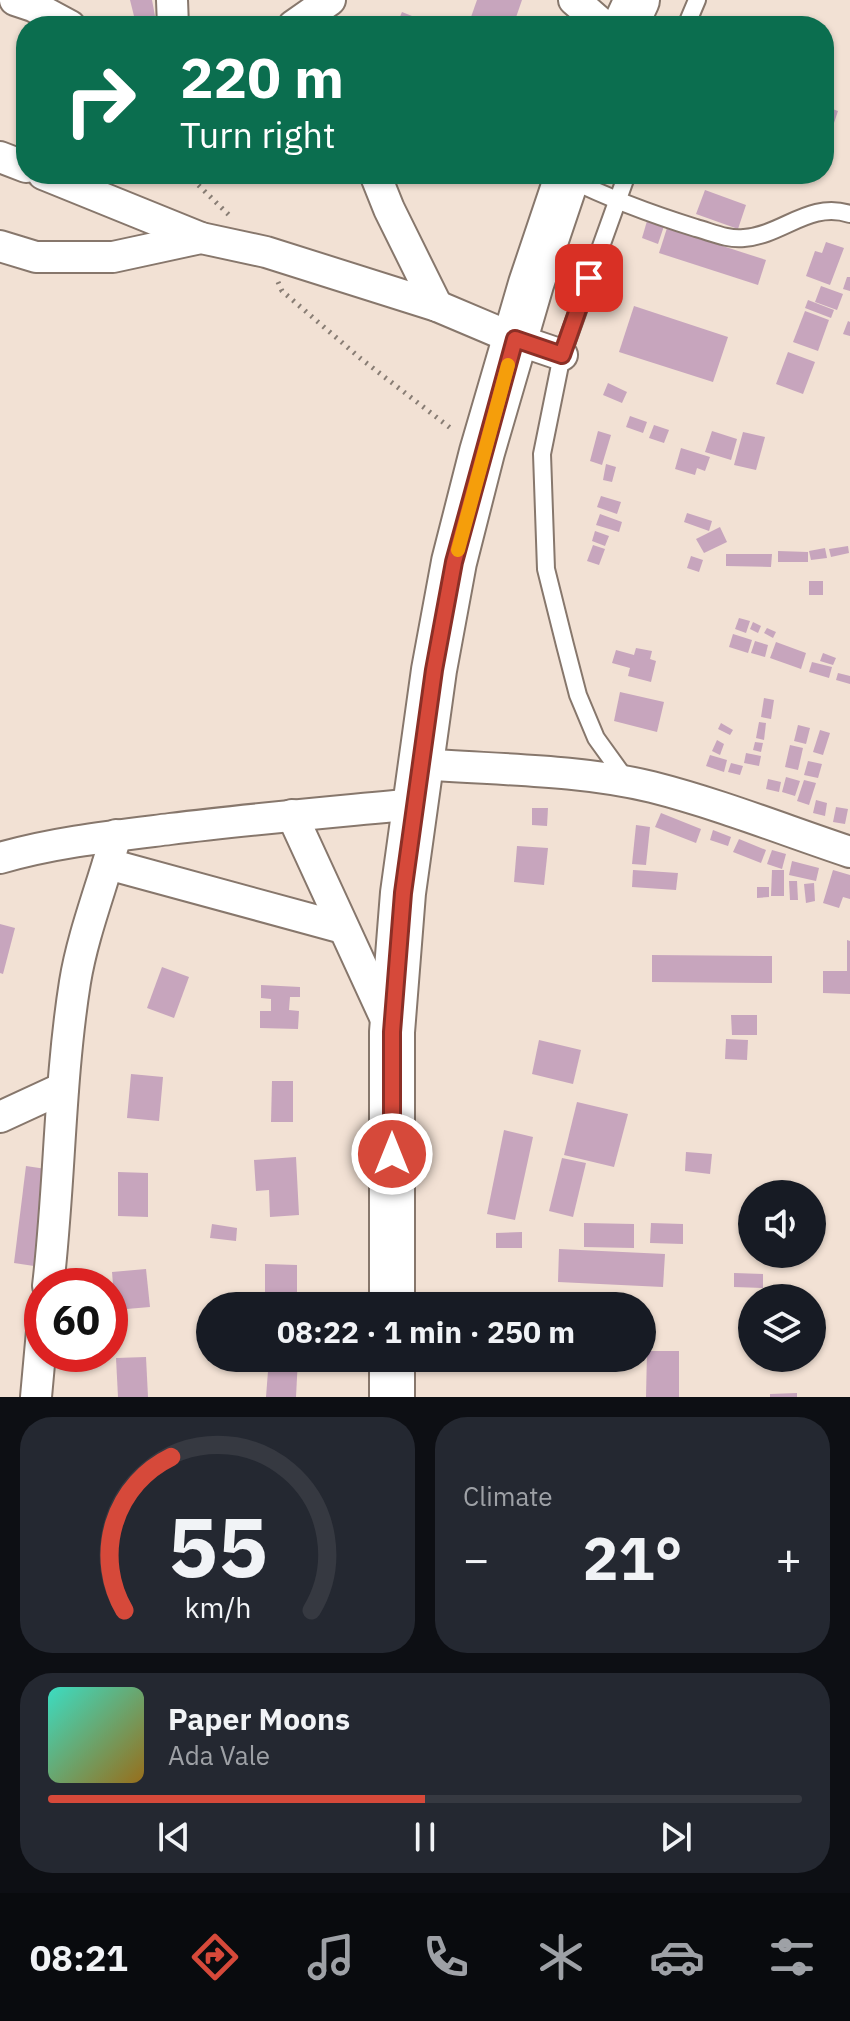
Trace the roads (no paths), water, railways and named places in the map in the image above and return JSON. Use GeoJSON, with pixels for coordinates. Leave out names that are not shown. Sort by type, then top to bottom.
{"type":"FeatureCollection","features":[{"type":"Feature","properties":{"kind":"main road"},"geometry":{"type":"LineString","coordinates":[[392,1292],[392,1032],[403,893],[418,784],[454,562],[515,339],[565,184]]}},
{"type":"Feature","properties":{"kind":"main road"},"geometry":{"type":"LineString","coordinates":[[392,1372],[392,1397]]}},
{"type":"Feature","properties":{"kind":"street"},"geometry":{"type":"LineString","coordinates":[[15,0],[52,16]]}},
{"type":"Feature","properties":{"kind":"street"},"geometry":{"type":"LineString","coordinates":[[303,16],[330,0]]}},
{"type":"Feature","properties":{"kind":"street"},"geometry":{"type":"LineString","coordinates":[[574,0],[592,16]]}},
{"type":"Feature","properties":{"kind":"street"},"geometry":{"type":"LineString","coordinates":[[68,184],[201,238],[266,252],[437,306],[562,355]]}},
{"type":"Feature","properties":{"kind":"street"},"geometry":{"type":"LineString","coordinates":[[379,184],[437,306]]}},
{"type":"Feature","properties":{"kind":"street"},"geometry":{"type":"LineString","coordinates":[[0,246],[36,257],[113,257],[201,238]]}},
{"type":"Feature","properties":{"kind":"street"},"geometry":{"type":"LineString","coordinates":[[0,858],[29,850],[112,850],[292,815],[418,784],[592,777],[720,807],[850,852]]}},
{"type":"Feature","properties":{"kind":"street"},"geometry":{"type":"LineString","coordinates":[[292,815],[392,1032]]}},
{"type":"Feature","properties":{"kind":"street"},"geometry":{"type":"LineString","coordinates":[[112,850],[343,928]]}},
{"type":"Feature","properties":{"kind":"street"},"geometry":{"type":"LineString","coordinates":[[50,1268],[63,1088],[75,980],[112,850]]}},
{"type":"Feature","properties":{"kind":"street"},"geometry":{"type":"LineString","coordinates":[[0,1117],[63,1088]]}},
{"type":"Feature","properties":{"kind":"street"},"geometry":{"type":"LineString","coordinates":[[36,1397],[38,1372]]}},
{"type":"Feature","properties":{"kind":"lane"},"geometry":{"type":"LineString","coordinates":[[583,184],[616,202],[734,239],[758,236],[804,214],[821,210],[850,214]]}},
{"type":"Feature","properties":{"kind":"lane"},"geometry":{"type":"LineString","coordinates":[[623,184],[562,355],[542,454],[546,569],[578,695],[596,738],[628,783]]}}]}
